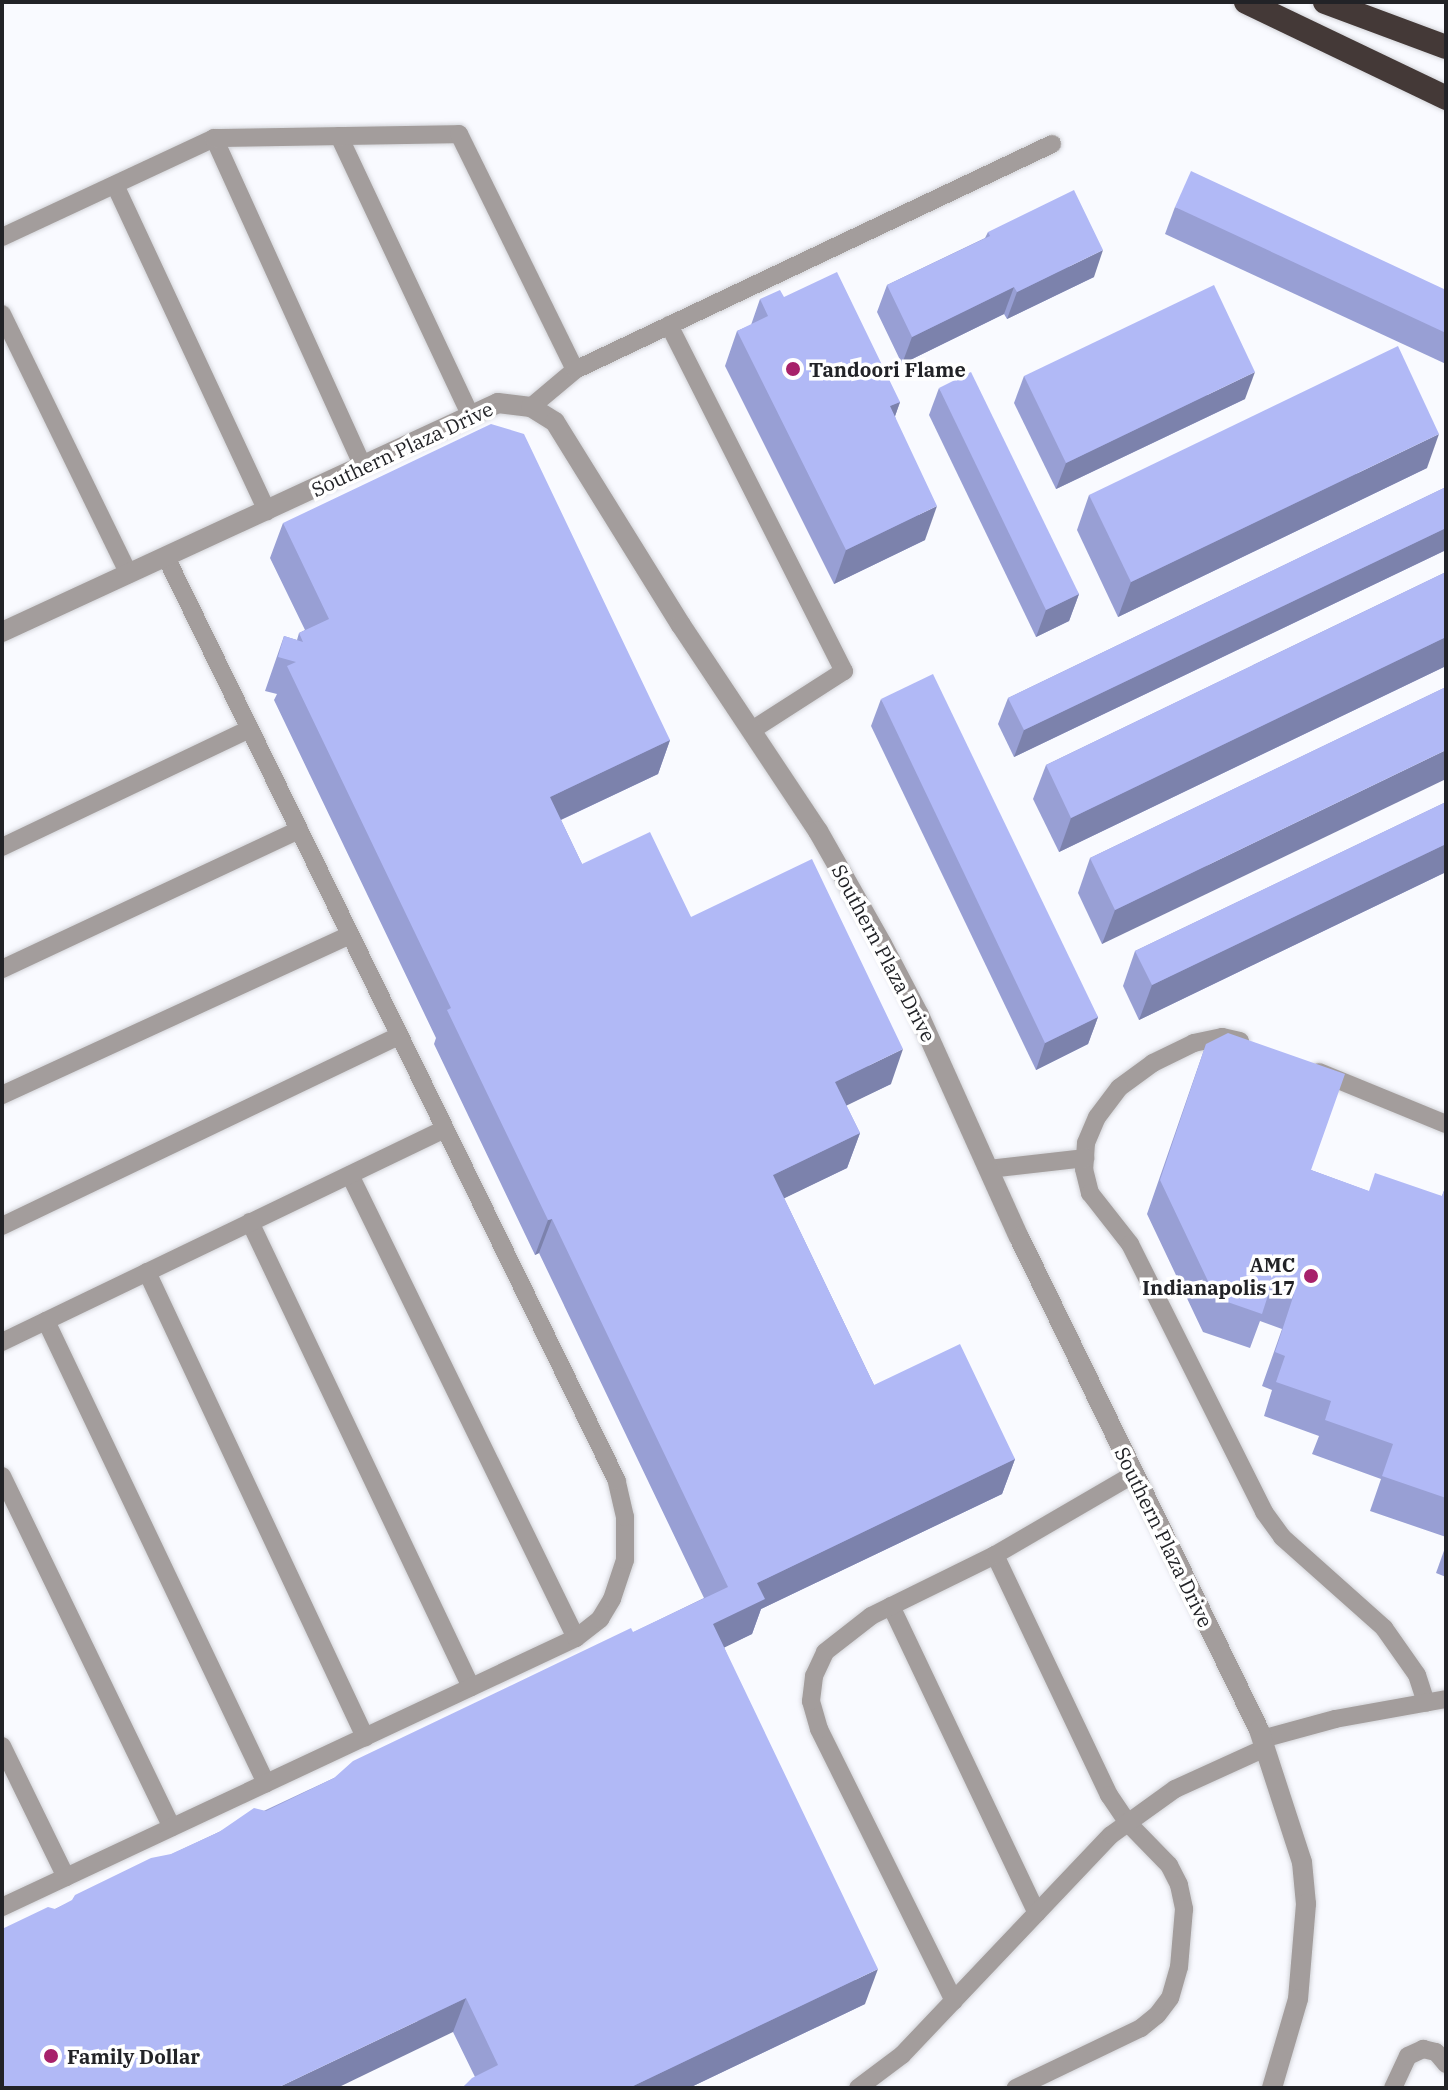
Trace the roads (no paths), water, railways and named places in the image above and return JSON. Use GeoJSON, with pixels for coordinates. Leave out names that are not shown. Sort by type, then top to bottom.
{"type":"FeatureCollection","features":[{"type":"Feature","properties":{"kind":"highway"},"geometry":{"type":"LineString","coordinates":[[1246,2],[1446,98]]}},
{"type":"Feature","properties":{"kind":"highway"},"geometry":{"type":"LineString","coordinates":[[1325,2],[1446,47]]}},
{"type":"Feature","properties":{"kind":"street","name":"Southern Plaza Drive"},"geometry":{"type":"LineString","coordinates":[[2,632],[498,403],[531,407],[555,422],[818,831],[882,944],[919,1015],[989,1169],[1264,1743],[1302,1862],[1306,1904],[1298,1999],[1272,2088]]}},
{"type":"Feature","properties":{"kind":"lane"},"geometry":{"type":"LineString","coordinates":[[2,237],[214,138],[459,134],[575,370]]}},
{"type":"Feature","properties":{"kind":"lane"},"geometry":{"type":"LineString","coordinates":[[339,136],[471,417]]}},
{"type":"Feature","properties":{"kind":"lane"},"geometry":{"type":"LineString","coordinates":[[214,138],[363,467]]}},
{"type":"Feature","properties":{"kind":"lane"},"geometry":{"type":"LineString","coordinates":[[531,407],[575,370],[1052,144]]}},
{"type":"Feature","properties":{"kind":"lane"},"geometry":{"type":"LineString","coordinates":[[115,185],[267,511]]}},
{"type":"Feature","properties":{"kind":"lane"},"geometry":{"type":"LineString","coordinates":[[2,314],[129,574]]}},
{"type":"Feature","properties":{"kind":"lane"},"geometry":{"type":"LineString","coordinates":[[669,325],[844,671],[752,730]]}},
{"type":"Feature","properties":{"kind":"lane"},"geometry":{"type":"LineString","coordinates":[[2,1907],[576,1638],[600,1619],[612,1599],[625,1560],[625,1517],[617,1481],[166,557]]}},
{"type":"Feature","properties":{"kind":"lane"},"geometry":{"type":"LineString","coordinates":[[2,847],[249,729]]}},
{"type":"Feature","properties":{"kind":"lane"},"geometry":{"type":"LineString","coordinates":[[2,969],[299,830]]}},
{"type":"Feature","properties":{"kind":"lane"},"geometry":{"type":"LineString","coordinates":[[2,1095],[350,935]]}},
{"type":"Feature","properties":{"kind":"lane"},"geometry":{"type":"LineString","coordinates":[[2,1226],[399,1036]]}},
{"type":"Feature","properties":{"kind":"lane"},"geometry":{"type":"LineString","coordinates":[[1260,1047],[1222,1037],[1194,1043],[1153,1063],[1119,1088],[1097,1117],[1086,1143],[1090,1193],[1130,1244],[1264,1512],[1282,1537],[1384,1628],[1417,1675],[1426,1703]]}},
{"type":"Feature","properties":{"kind":"lane"},"geometry":{"type":"LineString","coordinates":[[1297,1062],[1446,1124]]}},
{"type":"Feature","properties":{"kind":"lane"},"geometry":{"type":"LineString","coordinates":[[2,1342],[444,1129]]}},
{"type":"Feature","properties":{"kind":"lane"},"geometry":{"type":"LineString","coordinates":[[989,1169],[1085,1158]]}},
{"type":"Feature","properties":{"kind":"lane"},"geometry":{"type":"LineString","coordinates":[[350,1175],[576,1638]]}},
{"type":"Feature","properties":{"kind":"lane"},"geometry":{"type":"LineString","coordinates":[[250,1222],[471,1687]]}},
{"type":"Feature","properties":{"kind":"lane"},"geometry":{"type":"LineString","coordinates":[[147,1272],[365,1737]]}},
{"type":"Feature","properties":{"kind":"lane"},"geometry":{"type":"LineString","coordinates":[[46,1321],[266,1783]]}},
{"type":"Feature","properties":{"kind":"lane"},"geometry":{"type":"LineString","coordinates":[[954,2001],[819,1729],[811,1701],[814,1676],[825,1652],[848,1631],[891,1606],[995,1555],[1134,1474]]}},
{"type":"Feature","properties":{"kind":"lane"},"geometry":{"type":"LineString","coordinates":[[2,1476],[172,1827]]}},
{"type":"Feature","properties":{"kind":"lane"},"geometry":{"type":"LineString","coordinates":[[995,1555],[1109,1795],[1127,1822],[1169,1865],[1179,1885],[1184,1909],[1179,1967],[1170,1998],[1141,2028],[1016,2088]]}},
{"type":"Feature","properties":{"kind":"lane"},"geometry":{"type":"LineString","coordinates":[[891,1606],[1037,1913]]}},
{"type":"Feature","properties":{"kind":"lane"},"geometry":{"type":"LineString","coordinates":[[858,2088],[902,2055],[1127,1822],[1175,1789],[1264,1743],[1335,1719],[1446,1699]]}},
{"type":"Feature","properties":{"kind":"lane"},"geometry":{"type":"LineString","coordinates":[[2,1746],[66,1877]]}},
{"type":"Feature","properties":{"kind":"lane"},"geometry":{"type":"LineString","coordinates":[[1393,2088],[1408,2056],[1423,2049],[1436,2052],[1446,2064]]}},
{"type":"Feature","properties":{"kind":"place","name":"Tandoori Flame"},"geometry":{"type":"Point","coordinates":[793,369]}},
{"type":"Feature","properties":{"kind":"place","name":"AMC Indianapolis 17"},"geometry":{"type":"Point","coordinates":[1311,1276]}},
{"type":"Feature","properties":{"kind":"place","name":"Family Dollar"},"geometry":{"type":"Point","coordinates":[51,2056]}}]}
